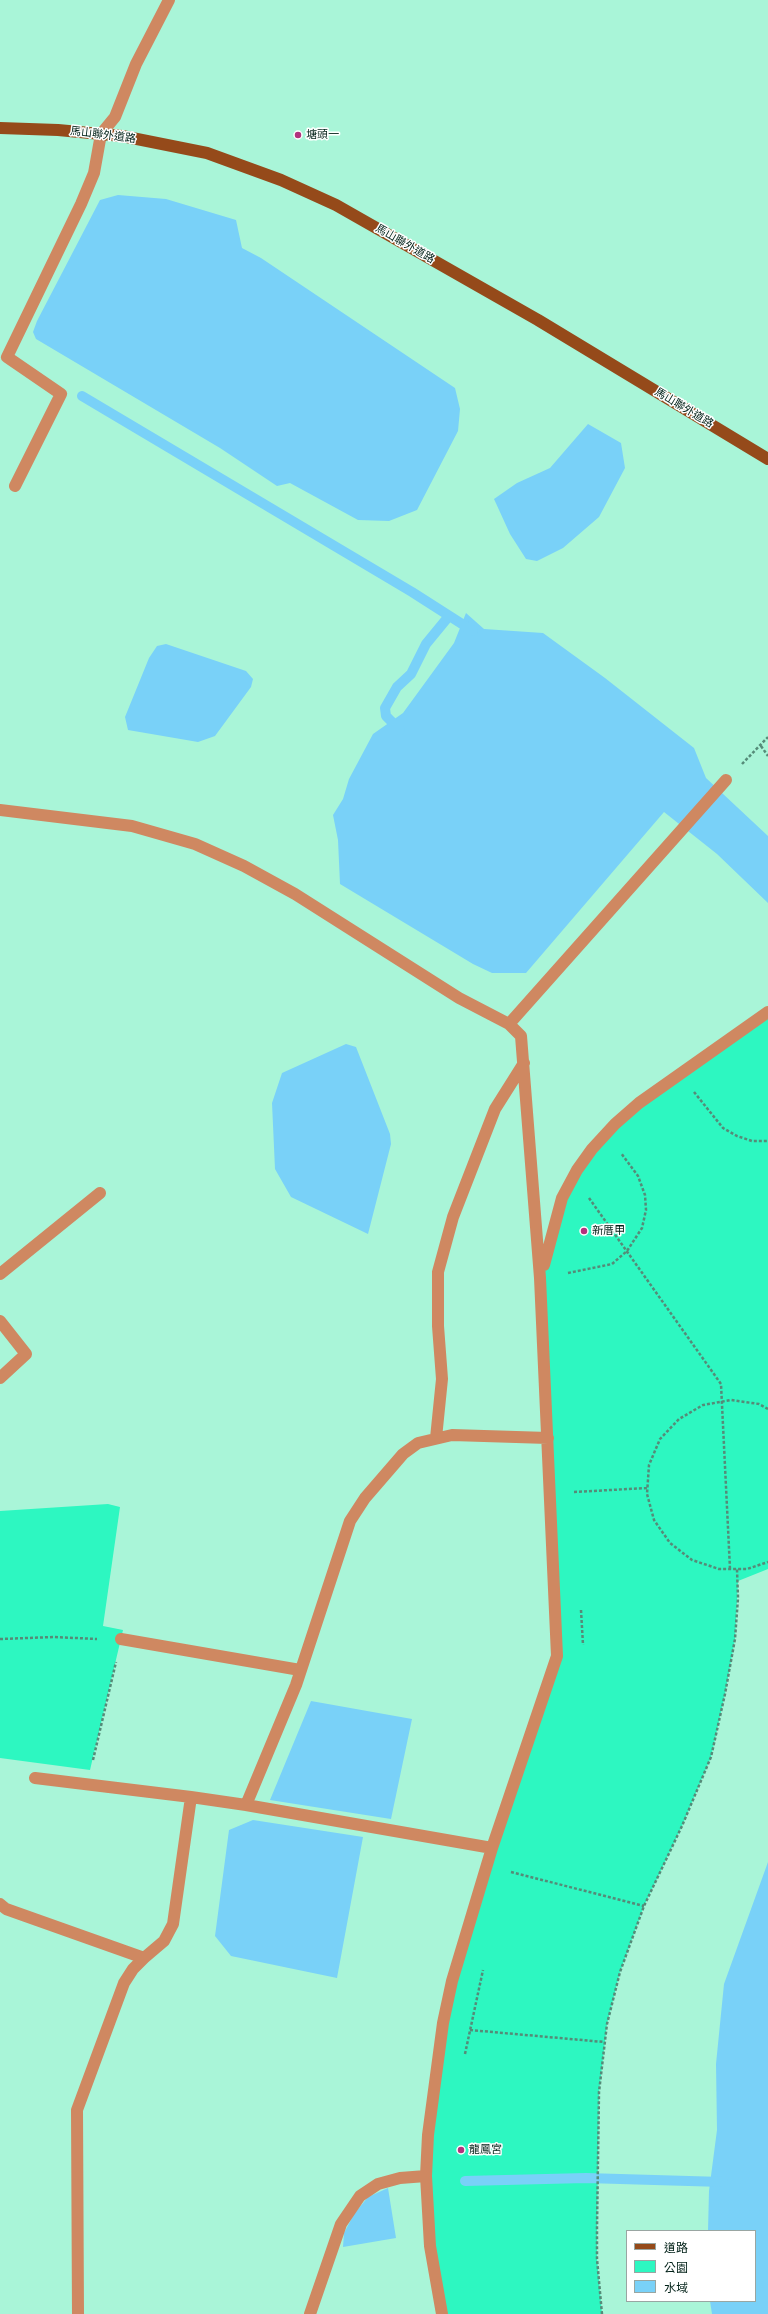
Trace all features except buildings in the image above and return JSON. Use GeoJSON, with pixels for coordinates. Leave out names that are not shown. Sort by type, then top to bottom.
{"type":"FeatureCollection","features":[{"type":"Feature","properties":{"kind":"main road","name":"馬山聯外道路"},"geometry":{"type":"LineString","coordinates":[[2,128],[58,130],[122,136],[207,153],[281,180],[336,205],[538,320],[768,459]]}},
{"type":"Feature","properties":{"kind":"street"},"geometry":{"type":"LineString","coordinates":[[15,486],[61,394],[7,357],[81,204],[94,173],[101,134],[115,117],[136,64],[169,0]]}},
{"type":"Feature","properties":{"kind":"street"},"geometry":{"type":"LineString","coordinates":[[509,1024],[675,834],[726,780]]}},
{"type":"Feature","properties":{"kind":"street"},"geometry":{"type":"LineString","coordinates":[[0,810],[132,826],[195,844],[270,880],[459,998],[509,1024],[521,1036],[540,1278],[557,1656],[492,1848],[456,1967],[443,2023],[428,2135],[426,2176],[430,2246],[442,2314]]}},
{"type":"Feature","properties":{"kind":"street"},"geometry":{"type":"LineString","coordinates":[[540,1278],[562,1198],[577,1170],[592,1149],[639,1104],[768,1012]]}},
{"type":"Feature","properties":{"kind":"street"},"geometry":{"type":"LineString","coordinates":[[436,1438],[442,1379],[438,1326],[438,1272],[453,1217],[495,1109],[524,1063]]}},
{"type":"Feature","properties":{"kind":"street"},"geometry":{"type":"LineString","coordinates":[[0,1274],[100,1193]]}},
{"type":"Feature","properties":{"kind":"street"},"geometry":{"type":"LineString","coordinates":[[0,1321],[26,1354],[0,1378]]}},
{"type":"Feature","properties":{"kind":"street"},"geometry":{"type":"LineString","coordinates":[[246,1805],[300,1670],[350,1521],[365,1498],[403,1454],[418,1443],[452,1435],[548,1438]]}},
{"type":"Feature","properties":{"kind":"street"},"geometry":{"type":"LineString","coordinates":[[121,1639],[300,1670]]}},
{"type":"Feature","properties":{"kind":"street"},"geometry":{"type":"LineString","coordinates":[[35,1778],[246,1805],[492,1848]]}},
{"type":"Feature","properties":{"kind":"street"},"geometry":{"type":"LineString","coordinates":[[78,2314],[77,2110],[124,1983],[133,1969],[164,1941],[173,1924],[191,1797]]}},
{"type":"Feature","properties":{"kind":"street"},"geometry":{"type":"LineString","coordinates":[[0,1904],[6,1909],[144,1958]]}},
{"type":"Feature","properties":{"kind":"street"},"geometry":{"type":"LineString","coordinates":[[310,2314],[341,2224],[360,2196],[378,2184],[400,2178],[426,2176]]}},
{"type":"Feature","properties":{"kind":"path"},"geometry":{"type":"LineString","coordinates":[[726,780],[761,746],[768,737]]}},
{"type":"Feature","properties":{"kind":"path"},"geometry":{"type":"LineString","coordinates":[[761,746],[768,756]]}},
{"type":"Feature","properties":{"kind":"path"},"geometry":{"type":"LineString","coordinates":[[693,1090],[723,1128],[737,1136],[752,1141],[768,1141]]}},
{"type":"Feature","properties":{"kind":"path"},"geometry":{"type":"LineString","coordinates":[[565,1273],[612,1264],[627,1251],[642,1228],[646,1210],[645,1195],[638,1176],[620,1151]]}},
{"type":"Feature","properties":{"kind":"path"},"geometry":{"type":"LineString","coordinates":[[588,1198],[721,1384],[730,1569]]}},
{"type":"Feature","properties":{"kind":"path"},"geometry":{"type":"LineString","coordinates":[[768,1409],[759,1404],[731,1400],[703,1405],[679,1419],[660,1439],[649,1465],[648,1488],[654,1520],[670,1544],[692,1560],[719,1569],[747,1569],[768,1562]]}},
{"type":"Feature","properties":{"kind":"path"},"geometry":{"type":"LineString","coordinates":[[574,1492],[648,1488]]}},
{"type":"Feature","properties":{"kind":"path"},"geometry":{"type":"LineString","coordinates":[[602,2314],[597,2260],[597,2228],[599,2092],[604,2042],[620,1972],[644,1906],[682,1826],[711,1757],[735,1639],[738,1598],[737,1569]]}},
{"type":"Feature","properties":{"kind":"path"},"geometry":{"type":"LineString","coordinates":[[0,1640],[54,1637],[121,1639],[92,1762]]}},
{"type":"Feature","properties":{"kind":"path"},"geometry":{"type":"LineString","coordinates":[[511,1872],[644,1906]]}},
{"type":"Feature","properties":{"kind":"path"},"geometry":{"type":"LineString","coordinates":[[470,2030],[604,2042]]}},
{"type":"Feature","properties":{"kind":"green space"},"geometry":{"type":"Polygon","coordinates":[[[768,1012],[768,1569],[738,1581],[735,1639],[711,1757],[682,1826],[644,1906],[620,1972],[607,2024],[599,2092],[597,2259],[602,2314],[442,2314],[427,2210],[443,2023],[557,1656],[540,1278],[562,1198],[615,1124],[768,1012]]]}},
{"type":"Feature","properties":{"kind":"green space"},"geometry":{"type":"Polygon","coordinates":[[[108,1504],[120,1507],[103,1626],[123,1630],[90,1770],[0,1758],[0,1511],[108,1504]]]}},
{"type":"Feature","properties":{"kind":"water"},"geometry":{"type":"Polygon","coordinates":[[[118,195],[166,199],[236,220],[242,248],[261,258],[455,388],[460,409],[458,431],[417,510],[389,521],[358,520],[290,483],[277,486],[220,448],[36,339],[33,332],[37,321],[100,200],[118,195]]]}},
{"type":"Feature","properties":{"kind":"water"},"geometry":{"type":"Polygon","coordinates":[[[588,424],[621,443],[625,468],[599,517],[563,548],[537,561],[526,559],[510,534],[494,499],[517,483],[550,468],[588,424]]]}},
{"type":"Feature","properties":{"kind":"water"},"geometry":{"type":"Polygon","coordinates":[[[466,613],[484,629],[543,633],[605,678],[694,748],[706,778],[768,836],[768,903],[717,854],[664,812],[526,973],[492,973],[473,964],[340,884],[338,840],[333,815],[343,799],[349,779],[373,734],[403,713],[454,643],[466,613]]]}},
{"type":"Feature","properties":{"kind":"water"},"geometry":{"type":"Polygon","coordinates":[[[166,644],[246,671],[253,679],[251,687],[215,736],[198,742],[128,730],[125,717],[149,658],[157,646],[166,644]]]}},
{"type":"Feature","properties":{"kind":"water"},"geometry":{"type":"Polygon","coordinates":[[[346,1044],[356,1047],[390,1134],[391,1144],[368,1234],[291,1197],[275,1169],[272,1103],[282,1073],[346,1044]]]}},
{"type":"Feature","properties":{"kind":"water"},"geometry":{"type":"Polygon","coordinates":[[[311,1701],[412,1719],[391,1819],[270,1800],[311,1701]]]}},
{"type":"Feature","properties":{"kind":"water"},"geometry":{"type":"Polygon","coordinates":[[[253,1820],[363,1837],[337,1978],[231,1956],[215,1936],[229,1830],[253,1820]]]}},
{"type":"Feature","properties":{"kind":"water"},"geometry":{"type":"Polygon","coordinates":[[[768,1862],[768,2314],[712,2314],[710,2302],[756,2302],[756,2230],[708,2230],[709,2191],[717,2130],[716,2064],[724,1984],[768,1862]]]}},
{"type":"Feature","properties":{"kind":"water"},"geometry":{"type":"Polygon","coordinates":[[[388,2188],[396,2238],[343,2247],[344,2233],[354,2214],[368,2197],[388,2188]]]}},
{"type":"Feature","properties":{"kind":"waterway"},"geometry":{"type":"LineString","coordinates":[[82,396],[412,592],[473,631]]}},
{"type":"Feature","properties":{"kind":"waterway"},"geometry":{"type":"LineString","coordinates":[[400,730],[386,716],[385,708],[397,687],[411,674],[426,644],[449,616]]}},
{"type":"Feature","properties":{"kind":"waterway"},"geometry":{"type":"LineString","coordinates":[[465,2181],[586,2178],[723,2182]]}},
{"type":"Feature","properties":{"kind":"place","name":"塘頭一"},"geometry":{"type":"Point","coordinates":[298,135]}},
{"type":"Feature","properties":{"kind":"place","name":"新厝甲"},"geometry":{"type":"Point","coordinates":[584,1231]}},
{"type":"Feature","properties":{"kind":"place","name":"龍鳳宮"},"geometry":{"type":"Point","coordinates":[461,2150]}}]}
